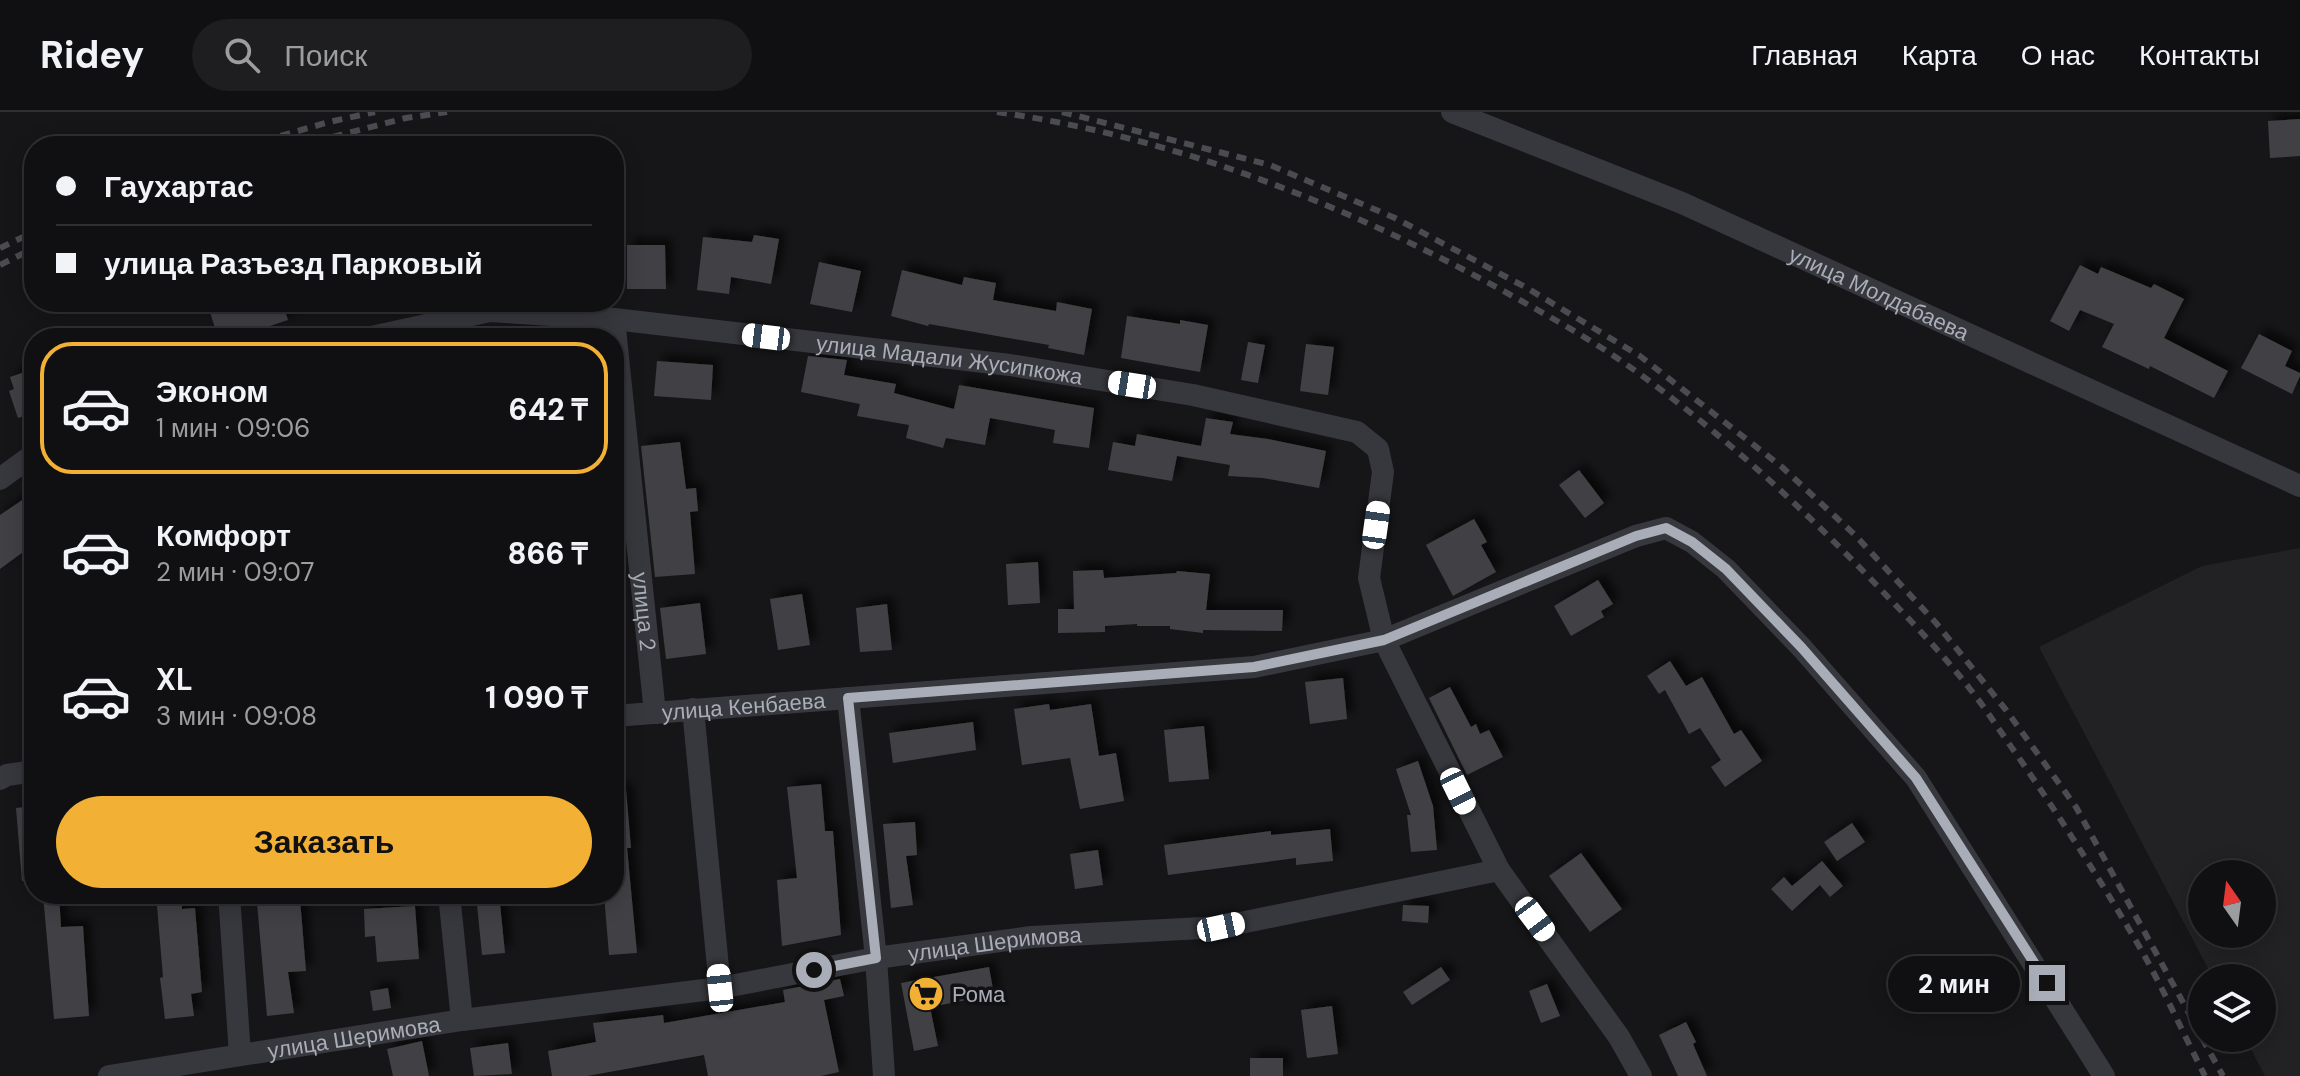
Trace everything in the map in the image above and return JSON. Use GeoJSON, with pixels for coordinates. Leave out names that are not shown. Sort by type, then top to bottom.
{"type":"FeatureCollection","features":[{"type":"Feature","properties":{"kind":"street","name":"улица Молдабаева"},"geometry":{"type":"LineString","coordinates":[[1452,112],[1682,203],[2300,486]]}},
{"type":"Feature","properties":{"kind":"street","name":"улица Мадали Жусипкожа"},"geometry":{"type":"LineString","coordinates":[[413,328],[485,312]]}},
{"type":"Feature","properties":{"kind":"street","name":"улица Мадали Жусипкожа"},"geometry":{"type":"LineString","coordinates":[[506,312],[614,319],[1010,365],[1177,392],[1357,432],[1378,449],[1383,472],[1369,578],[1384,640]]}},
{"type":"Feature","properties":{"kind":"street","name":"улица 2"},"geometry":{"type":"LineString","coordinates":[[614,319],[615,328]]}},
{"type":"Feature","properties":{"kind":"street","name":"улица 2"},"geometry":{"type":"LineString","coordinates":[[624,415],[655,713]]}},
{"type":"Feature","properties":{"kind":"street"},"geometry":{"type":"LineString","coordinates":[[0,479],[24,461]]}},
{"type":"Feature","properties":{"kind":"street","name":"улица Кенбаева"},"geometry":{"type":"LineString","coordinates":[[624,715],[1254,667],[1384,640],[1636,536],[1666,528],[1692,542],[1726,569],[1802,648],[1916,778],[2104,1076]]}},
{"type":"Feature","properties":{"kind":"street"},"geometry":{"type":"LineString","coordinates":[[1384,640],[1499,870],[1603,1013],[1641,1076]]}},
{"type":"Feature","properties":{"kind":"street"},"geometry":{"type":"LineString","coordinates":[[848,698],[876,958],[884,1076]]}},
{"type":"Feature","properties":{"kind":"street"},"geometry":{"type":"LineString","coordinates":[[693,709],[720,988]]}},
{"type":"Feature","properties":{"kind":"street"},"geometry":{"type":"LineString","coordinates":[[0,779],[24,772]]}},
{"type":"Feature","properties":{"kind":"street","name":"улица Шеримова"},"geometry":{"type":"LineString","coordinates":[[109,1076],[462,1020],[720,988],[876,958],[1031,937],[1221,927],[1499,870]]}},
{"type":"Feature","properties":{"kind":"street"},"geometry":{"type":"LineString","coordinates":[[230,904],[240,1055]]}},
{"type":"Feature","properties":{"kind":"street"},"geometry":{"type":"LineString","coordinates":[[450,904],[462,1020]]}},
{"type":"Feature","properties":{"kind":"shaded area"},"geometry":{"type":"Polygon","coordinates":[[[2300,548],[2300,1076],[2265,1076],[2252,1052],[2276,1052],[2276,964],[2206,964],[2197,948],[2276,948],[2276,860],[2188,860],[2188,930],[2039,647],[2202,566],[2300,548]]]}},
{"type":"Feature","properties":{"kind":"building"},"geometry":{"type":"Polygon","coordinates":[[[2300,119],[2300,156],[2270,158],[2268,121],[2300,119]]]}},
{"type":"Feature","properties":{"kind":"building"},"geometry":{"type":"Polygon","coordinates":[[[754,235],[779,239],[771,284],[731,277],[729,294],[697,290],[703,237],[752,242],[754,235]]]}},
{"type":"Feature","properties":{"kind":"building"},"geometry":{"type":"Polygon","coordinates":[[[627,245],[665,245],[666,289],[627,289],[627,245]]]}},
{"type":"Feature","properties":{"kind":"building"},"geometry":{"type":"Polygon","coordinates":[[[819,262],[861,271],[852,312],[810,304],[819,262]]]}},
{"type":"Feature","properties":{"kind":"building"},"geometry":{"type":"Polygon","coordinates":[[[2080,265],[2098,274],[2101,267],[2151,288],[2154,284],[2184,299],[2164,338],[2228,371],[2214,398],[2150,366],[2149,369],[2102,347],[2114,324],[2080,310],[2069,331],[2050,321],[2080,265]]]}},
{"type":"Feature","properties":{"kind":"building"},"geometry":{"type":"Polygon","coordinates":[[[902,270],[962,285],[964,277],[996,283],[993,300],[1056,311],[1057,302],[1092,309],[1084,355],[1048,348],[1049,345],[928,326],[891,316],[902,270]]]}},
{"type":"Feature","properties":{"kind":"building"},"geometry":{"type":"Polygon","coordinates":[[[210,312],[285,312],[288,320],[264,328],[215,328],[210,312]]]}},
{"type":"Feature","properties":{"kind":"building"},"geometry":{"type":"Polygon","coordinates":[[[1127,316],[1208,325],[1200,372],[1121,358],[1127,316]]]}},
{"type":"Feature","properties":{"kind":"building"},"geometry":{"type":"Polygon","coordinates":[[[2259,334],[2292,351],[2285,366],[2300,373],[2300,376],[2292,394],[2241,368],[2259,334]]]}},
{"type":"Feature","properties":{"kind":"building"},"geometry":{"type":"Polygon","coordinates":[[[1248,342],[1265,345],[1258,383],[1241,380],[1248,342]]]}},
{"type":"Feature","properties":{"kind":"building"},"geometry":{"type":"Polygon","coordinates":[[[1306,344],[1334,347],[1328,395],[1300,391],[1306,344]]]}},
{"type":"Feature","properties":{"kind":"building"},"geometry":{"type":"Polygon","coordinates":[[[808,356],[847,360],[844,375],[896,384],[894,393],[954,409],[959,385],[1094,408],[1089,448],[1053,443],[1055,430],[990,418],[985,445],[946,438],[943,448],[906,438],[909,425],[857,416],[860,404],[801,392],[808,356]]]}},
{"type":"Feature","properties":{"kind":"building"},"geometry":{"type":"Polygon","coordinates":[[[657,361],[713,365],[711,400],[654,396],[657,361]]]}},
{"type":"Feature","properties":{"kind":"building"},"geometry":{"type":"Polygon","coordinates":[[[24,372],[24,416],[18,418],[9,391],[14,389],[10,377],[24,372]]]}},
{"type":"Feature","properties":{"kind":"building"},"geometry":{"type":"Polygon","coordinates":[[[1206,418],[1233,422],[1230,434],[1326,451],[1319,488],[1263,478],[1228,476],[1230,465],[1177,456],[1172,481],[1108,470],[1113,442],[1135,446],[1137,434],[1201,446],[1206,418]]]}},
{"type":"Feature","properties":{"kind":"building"},"geometry":{"type":"Polygon","coordinates":[[[680,442],[686,489],[696,488],[698,511],[690,512],[695,574],[655,577],[641,446],[680,442]]]}},
{"type":"Feature","properties":{"kind":"building"},"geometry":{"type":"Polygon","coordinates":[[[1579,470],[1604,503],[1585,518],[1559,485],[1579,470]]]}},
{"type":"Feature","properties":{"kind":"building"},"geometry":{"type":"Polygon","coordinates":[[[24,499],[24,551],[0,569],[0,515],[24,499]]]}},
{"type":"Feature","properties":{"kind":"building"},"geometry":{"type":"Polygon","coordinates":[[[1474,519],[1487,542],[1481,545],[1496,572],[1453,596],[1426,545],[1474,519]]]}},
{"type":"Feature","properties":{"kind":"building"},"geometry":{"type":"Polygon","coordinates":[[[1038,562],[1040,603],[1008,605],[1006,564],[1038,562]]]}},
{"type":"Feature","properties":{"kind":"building"},"geometry":{"type":"Polygon","coordinates":[[[1103,570],[1104,578],[1177,571],[1210,574],[1206,610],[1283,610],[1282,631],[1203,630],[1203,633],[1170,629],[1170,626],[1137,624],[1105,626],[1105,632],[1058,633],[1058,609],[1074,609],[1073,571],[1103,570]]]}},
{"type":"Feature","properties":{"kind":"building"},"geometry":{"type":"Polygon","coordinates":[[[1598,580],[1613,604],[1601,611],[1604,617],[1571,636],[1554,606],[1598,580]]]}},
{"type":"Feature","properties":{"kind":"building"},"geometry":{"type":"Polygon","coordinates":[[[802,594],[810,645],[778,650],[770,599],[802,594]]]}},
{"type":"Feature","properties":{"kind":"building"},"geometry":{"type":"Polygon","coordinates":[[[700,603],[706,654],[666,659],[660,608],[700,603]]]}},
{"type":"Feature","properties":{"kind":"building"},"geometry":{"type":"Polygon","coordinates":[[[887,604],[892,650],[860,652],[856,608],[887,604]]]}},
{"type":"Feature","properties":{"kind":"building"},"geometry":{"type":"Polygon","coordinates":[[[1670,661],[1686,686],[1702,677],[1734,734],[1741,730],[1762,761],[1725,787],[1711,767],[1721,760],[1700,728],[1689,734],[1665,690],[1659,694],[1647,676],[1670,661]]]}},
{"type":"Feature","properties":{"kind":"building"},"geometry":{"type":"Polygon","coordinates":[[[1343,678],[1347,719],[1310,724],[1305,682],[1343,678]]]}},
{"type":"Feature","properties":{"kind":"building"},"geometry":{"type":"Polygon","coordinates":[[[1450,687],[1471,727],[1476,724],[1480,734],[1489,730],[1503,757],[1467,775],[1429,698],[1450,687]]]}},
{"type":"Feature","properties":{"kind":"building"},"geometry":{"type":"Polygon","coordinates":[[[1049,704],[1050,710],[1091,704],[1099,756],[1116,753],[1124,801],[1080,809],[1070,758],[1022,765],[1014,709],[1049,704]]]}},
{"type":"Feature","properties":{"kind":"building"},"geometry":{"type":"Polygon","coordinates":[[[973,722],[976,750],[893,763],[889,733],[973,722]]]}},
{"type":"Feature","properties":{"kind":"building"},"geometry":{"type":"Polygon","coordinates":[[[1204,726],[1209,779],[1169,782],[1164,730],[1204,726]]]}},
{"type":"Feature","properties":{"kind":"building"},"geometry":{"type":"Polygon","coordinates":[[[1418,761],[1433,806],[1437,850],[1411,852],[1407,815],[1411,815],[1396,769],[1418,761]]]}},
{"type":"Feature","properties":{"kind":"building"},"geometry":{"type":"Polygon","coordinates":[[[821,784],[825,831],[833,831],[841,935],[782,946],[777,880],[797,878],[787,787],[821,784]]]}},
{"type":"Feature","properties":{"kind":"building"},"geometry":{"type":"Polygon","coordinates":[[[624,790],[637,953],[609,955],[605,904],[624,904],[624,790]]]}},
{"type":"Feature","properties":{"kind":"building"},"geometry":{"type":"Polygon","coordinates":[[[24,807],[24,881],[22,881],[16,808],[24,807]]]}},
{"type":"Feature","properties":{"kind":"building"},"geometry":{"type":"Polygon","coordinates":[[[915,822],[917,855],[906,856],[913,905],[891,908],[883,824],[915,822]]]}},
{"type":"Feature","properties":{"kind":"building"},"geometry":{"type":"Polygon","coordinates":[[[1852,823],[1865,842],[1837,861],[1824,842],[1852,823]]]}},
{"type":"Feature","properties":{"kind":"building"},"geometry":{"type":"Polygon","coordinates":[[[1330,829],[1333,861],[1296,865],[1296,858],[1168,875],[1164,845],[1271,831],[1271,835],[1330,829]]]}},
{"type":"Feature","properties":{"kind":"building"},"geometry":{"type":"Polygon","coordinates":[[[1098,850],[1103,885],[1075,889],[1070,854],[1098,850]]]}},
{"type":"Feature","properties":{"kind":"building"},"geometry":{"type":"Polygon","coordinates":[[[1581,853],[1622,909],[1590,932],[1549,876],[1581,853]]]}},
{"type":"Feature","properties":{"kind":"building"},"geometry":{"type":"Polygon","coordinates":[[[1822,861],[1843,886],[1830,897],[1820,885],[1792,911],[1771,889],[1784,877],[1792,886],[1822,861]]]}},
{"type":"Feature","properties":{"kind":"building"},"geometry":{"type":"Polygon","coordinates":[[[44,904],[60,904],[61,927],[83,926],[89,1016],[54,1019],[44,904]]]}},
{"type":"Feature","properties":{"kind":"building"},"geometry":{"type":"Polygon","coordinates":[[[157,904],[182,904],[182,909],[195,908],[202,992],[191,994],[194,1016],[165,1019],[160,978],[163,977],[157,904]]]}},
{"type":"Feature","properties":{"kind":"building"},"geometry":{"type":"Polygon","coordinates":[[[257,904],[300,904],[306,971],[288,972],[294,1013],[267,1016],[257,904]]]}},
{"type":"Feature","properties":{"kind":"building"},"geometry":{"type":"Polygon","coordinates":[[[477,904],[500,904],[505,953],[482,955],[477,904]]]}},
{"type":"Feature","properties":{"kind":"building"},"geometry":{"type":"Polygon","coordinates":[[[1403,905],[1429,906],[1428,923],[1402,921],[1403,905]]]}},
{"type":"Feature","properties":{"kind":"building"},"geometry":{"type":"Polygon","coordinates":[[[415,906],[419,959],[377,962],[375,936],[365,937],[364,909],[415,906]]]}},
{"type":"Feature","properties":{"kind":"building"},"geometry":{"type":"Polygon","coordinates":[[[989,967],[994,995],[930,1007],[938,1046],[914,1051],[901,983],[989,967]]]}},
{"type":"Feature","properties":{"kind":"building"},"geometry":{"type":"Polygon","coordinates":[[[1441,967],[1450,980],[1412,1005],[1403,992],[1441,967]]]}},
{"type":"Feature","properties":{"kind":"building"},"geometry":{"type":"Polygon","coordinates":[[[840,979],[844,996],[824,1000],[839,1072],[821,1076],[708,1076],[704,1055],[587,1076],[552,1076],[548,1051],[596,1042],[593,1023],[663,1015],[664,1023],[785,1002],[783,990],[840,979]]]}},
{"type":"Feature","properties":{"kind":"building"},"geometry":{"type":"Polygon","coordinates":[[[1547,984],[1560,1016],[1541,1023],[1529,991],[1547,984]]]}},
{"type":"Feature","properties":{"kind":"building"},"geometry":{"type":"Polygon","coordinates":[[[388,988],[391,1008],[373,1011],[370,991],[388,988]]]}},
{"type":"Feature","properties":{"kind":"building"},"geometry":{"type":"Polygon","coordinates":[[[1332,1006],[1338,1054],[1307,1058],[1301,1010],[1332,1006]]]}},
{"type":"Feature","properties":{"kind":"building"},"geometry":{"type":"Polygon","coordinates":[[[1686,1022],[1707,1076],[1678,1076],[1659,1035],[1686,1022]]]}},
{"type":"Feature","properties":{"kind":"building"},"geometry":{"type":"Polygon","coordinates":[[[422,1041],[429,1076],[393,1076],[387,1049],[422,1041]]]}},
{"type":"Feature","properties":{"kind":"building"},"geometry":{"type":"Polygon","coordinates":[[[508,1043],[512,1074],[474,1076],[470,1048],[508,1043]]]}},
{"type":"Feature","properties":{"kind":"building"},"geometry":{"type":"Polygon","coordinates":[[[1250,1058],[1283,1058],[1283,1076],[1250,1076],[1250,1058]]]}},
{"type":"Feature","properties":{"kind":"railway"},"geometry":{"type":"LineString","coordinates":[[281,136],[375,112]]}},
{"type":"Feature","properties":{"kind":"railway"},"geometry":{"type":"LineString","coordinates":[[337,136],[406,118],[447,112]]}},
{"type":"Feature","properties":{"kind":"railway"},"geometry":{"type":"LineString","coordinates":[[997,112],[1063,123],[1192,156],[1379,228],[1569,328],[1668,395],[1756,468],[1840,547],[1958,674],[2095,873],[2156,978],[2205,1076]]}},
{"type":"Feature","properties":{"kind":"railway"},"geometry":{"type":"LineString","coordinates":[[1062,112],[1270,165],[1395,218],[1527,288],[1640,356],[1782,467],[1855,535],[1936,623],[2006,710],[2076,807],[2188,1011]]}},
{"type":"Feature","properties":{"kind":"railway"},"geometry":{"type":"LineString","coordinates":[[0,248],[24,237]]}},
{"type":"Feature","properties":{"kind":"railway"},"geometry":{"type":"LineString","coordinates":[[0,265],[24,253]]}},
{"type":"Feature","properties":{"kind":"railway"},"geometry":{"type":"LineString","coordinates":[[2210,1052],[2223,1076]]}},
{"type":"Feature","properties":{"kind":"place","name":"Рома"},"geometry":{"type":"Point","coordinates":[926,994]}},
{"type":"Feature","properties":{"kind":"route"},"geometry":{"type":"LineString","coordinates":[[814,970],[876,958],[848,698],[1254,667],[1332,651],[1384,640],[1636,536],[1666,528],[1692,542],[1726,569],[1802,648],[1852,709],[1916,778],[2047,983]]}}]}
